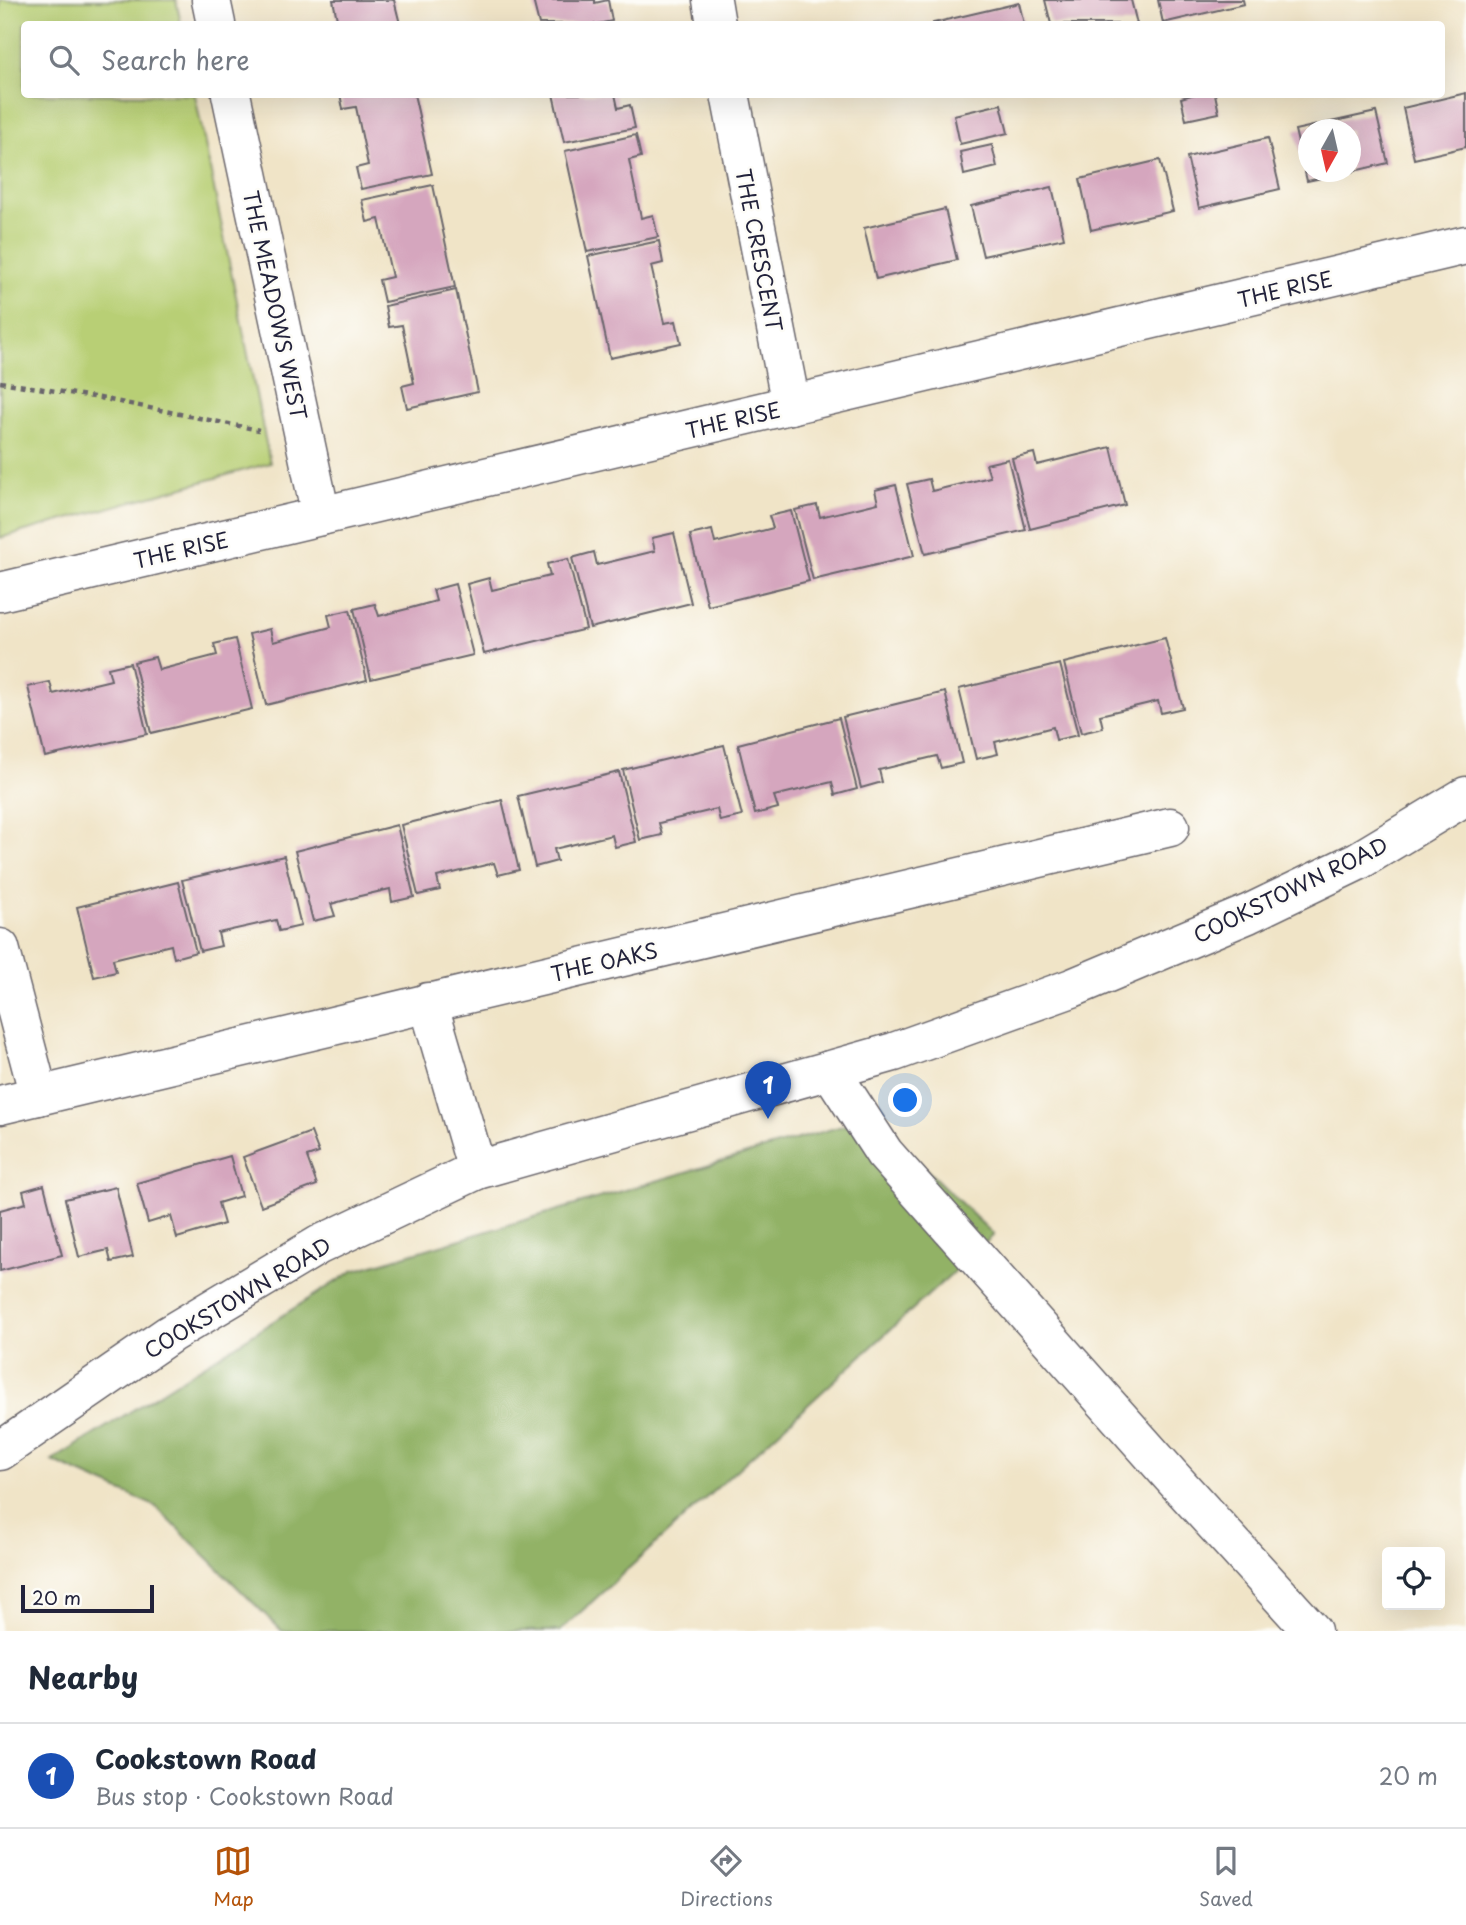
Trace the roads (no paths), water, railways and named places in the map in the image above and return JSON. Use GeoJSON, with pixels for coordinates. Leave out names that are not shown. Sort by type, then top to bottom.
{"type":"FeatureCollection","features":[{"type":"Feature","properties":{"kind":"street"},"geometry":{"type":"LineString","coordinates":[[211,0],[215,21]]}},
{"type":"Feature","properties":{"kind":"street"},"geometry":{"type":"LineString","coordinates":[[712,0],[716,21]]}},
{"type":"Feature","properties":{"kind":"street","name":"THE MEADOWS WEST"},"geometry":{"type":"LineString","coordinates":[[232,98],[321,516]]}},
{"type":"Feature","properties":{"kind":"street","name":"THE CRESCENT"},"geometry":{"type":"LineString","coordinates":[[731,98],[791,405]]}},
{"type":"Feature","properties":{"kind":"street","name":"THE RISE"},"geometry":{"type":"LineString","coordinates":[[0,592],[1466,245]]}},
{"type":"Feature","properties":{"kind":"street","name":"COOKSTOWN ROAD"},"geometry":{"type":"LineString","coordinates":[[0,1451],[170,1334],[319,1245],[477,1170],[894,1052],[1072,988],[1248,914],[1359,861],[1466,796]]}},
{"type":"Feature","properties":{"kind":"street","name":"THE OAKS"},"geometry":{"type":"LineString","coordinates":[[0,1105],[1170,827]]}},
{"type":"Feature","properties":{"kind":"street"},"geometry":{"type":"LineString","coordinates":[[0,948],[39,1096]]}},
{"type":"Feature","properties":{"kind":"street"},"geometry":{"type":"LineString","coordinates":[[428,1002],[477,1170]]}},
{"type":"Feature","properties":{"kind":"street"},"geometry":{"type":"LineString","coordinates":[[830,1070],[884,1153],[1312,1631]]}},
{"type":"Feature","properties":{"kind":"place","name":"Cookstown Road"},"geometry":{"type":"Point","coordinates":[768,1119]}}]}
